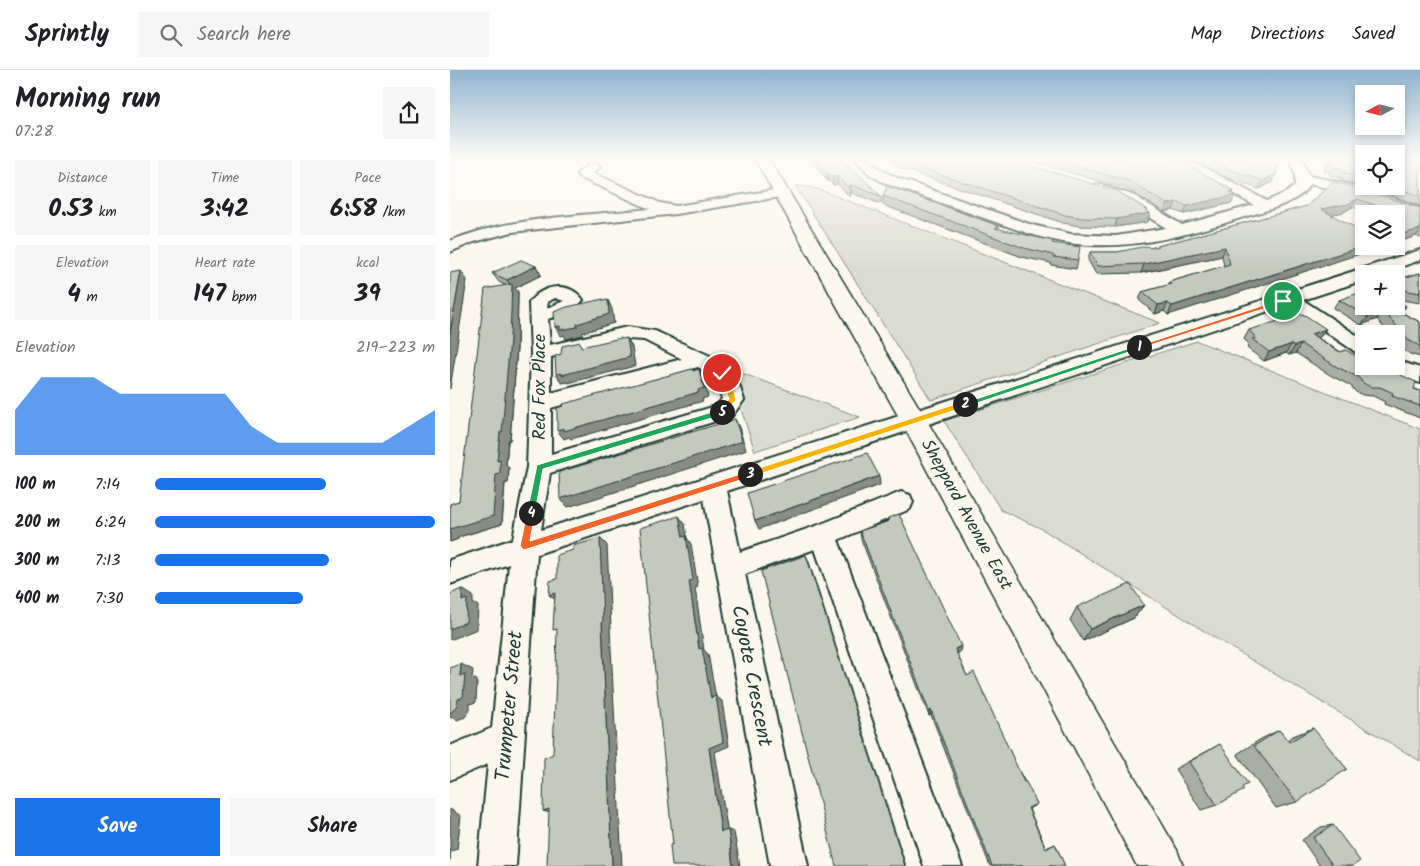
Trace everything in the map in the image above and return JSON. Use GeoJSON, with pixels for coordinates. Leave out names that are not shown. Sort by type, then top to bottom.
{"type":"FeatureCollection","features":[{"type":"Feature","properties":{"kind":"main road","name":"Sheppard Avenue East"},"geometry":{"type":"LineString","coordinates":[[782,196],[914,420],[1161,866]]}},
{"type":"Feature","properties":{"kind":"street"},"geometry":{"type":"LineString","coordinates":[[634,196],[656,206],[676,210]]}},
{"type":"Feature","properties":{"kind":"street"},"geometry":{"type":"LineString","coordinates":[[450,247],[469,239],[512,228],[676,210],[756,196]]}},
{"type":"Feature","properties":{"kind":"street"},"geometry":{"type":"LineString","coordinates":[[937,196],[1050,234],[1096,241],[1140,238],[1179,230],[1267,206],[1290,196]]}},
{"type":"Feature","properties":{"kind":"street"},"geometry":{"type":"LineString","coordinates":[[1121,196],[1130,199],[1179,230]]}},
{"type":"Feature","properties":{"kind":"street"},"geometry":{"type":"LineString","coordinates":[[1248,196],[1267,206]]}},
{"type":"Feature","properties":{"kind":"street"},"geometry":{"type":"LineString","coordinates":[[1378,196],[1420,213]]}},
{"type":"Feature","properties":{"kind":"street"},"geometry":{"type":"LineString","coordinates":[[1391,265],[1420,255]]}},
{"type":"Feature","properties":{"kind":"street"},"geometry":{"type":"LineString","coordinates":[[450,572],[524,546],[1355,277]]}},
{"type":"Feature","properties":{"kind":"street"},"geometry":{"type":"LineString","coordinates":[[1290,299],[1355,343]]}},
{"type":"Feature","properties":{"kind":"street","name":"Red Fox Place"},"geometry":{"type":"LineString","coordinates":[[524,546],[540,467],[542,353],[540,316]]}},
{"type":"Feature","properties":{"kind":"street"},"geometry":{"type":"LineString","coordinates":[[540,467],[724,411],[733,400],[728,382],[722,373],[648,334],[627,333],[542,353]]}},
{"type":"Feature","properties":{"kind":"street"},"geometry":{"type":"LineString","coordinates":[[540,403],[700,360]]}},
{"type":"Feature","properties":{"kind":"street"},"geometry":{"type":"LineString","coordinates":[[1405,370],[1420,376]]}},
{"type":"Feature","properties":{"kind":"street","name":"Coyote Crescent"},"geometry":{"type":"LineString","coordinates":[[714,486],[789,866]]}},
{"type":"Feature","properties":{"kind":"street"},"geometry":{"type":"LineString","coordinates":[[729,568],[823,535],[901,502]]}},
{"type":"Feature","properties":{"kind":"street"},"geometry":{"type":"LineString","coordinates":[[823,535],[943,866]]}},
{"type":"Feature","properties":{"kind":"street","name":"Trumpeter Street"},"geometry":{"type":"LineString","coordinates":[[497,866],[506,739],[524,546]]}},
{"type":"Feature","properties":{"kind":"street"},"geometry":{"type":"LineString","coordinates":[[450,763],[506,739]]}},
{"type":"Feature","properties":{"kind":"shaded area"},"geometry":{"type":"Polygon","coordinates":[[[802,196],[836,196],[1160,323],[931,400],[802,196]]]}},
{"type":"Feature","properties":{"kind":"shaded area"},"geometry":{"type":"Polygon","coordinates":[[[1197,341],[1420,429],[1420,761],[1228,646],[1042,529],[1001,510],[944,421],[1197,341]]]}},
{"type":"Feature","properties":{"kind":"shaded area"},"geometry":{"type":"Polygon","coordinates":[[[717,364],[860,417],[755,451],[732,382],[717,364]]]}},
{"type":"Feature","properties":{"kind":"building"},"geometry":{"type":"Polygon","coordinates":[[[883,196],[915,196],[999,226],[995,228],[1053,241],[1052,243],[1080,247],[1078,260],[1053,257],[1053,255],[1024,248],[883,196]]]}},
{"type":"Feature","properties":{"kind":"building"},"geometry":{"type":"Polygon","coordinates":[[[1007,196],[1125,196],[1150,213],[1117,219],[1082,218],[1065,215],[1007,196]]]}},
{"type":"Feature","properties":{"kind":"building"},"geometry":{"type":"Polygon","coordinates":[[[1154,196],[1230,196],[1187,206],[1176,202],[1167,204],[1154,196]]]}},
{"type":"Feature","properties":{"kind":"building"},"geometry":{"type":"Polygon","coordinates":[[[1318,196],[1384,196],[1420,208],[1420,229],[1405,233],[1405,205],[1375,205],[1357,199],[1348,204],[1321,209],[1355,227],[1355,249],[1172,306],[1168,303],[1158,305],[1142,292],[1230,264],[1225,247],[1144,264],[1098,266],[1090,252],[1117,252],[1147,246],[1150,248],[1307,206],[1318,196]]]}},
{"type":"Feature","properties":{"kind":"building"},"geometry":{"type":"Polygon","coordinates":[[[521,260],[536,266],[507,280],[492,273],[521,260]]]}},
{"type":"Feature","properties":{"kind":"building"},"geometry":{"type":"Polygon","coordinates":[[[461,271],[450,333],[450,273],[461,271]]]}},
{"type":"Feature","properties":{"kind":"building"},"geometry":{"type":"Polygon","coordinates":[[[1420,273],[1420,293],[1405,290],[1405,277],[1420,273]]]}},
{"type":"Feature","properties":{"kind":"building"},"geometry":{"type":"Polygon","coordinates":[[[512,284],[510,339],[502,432],[500,432],[497,461],[500,460],[500,474],[496,475],[493,516],[450,529],[450,504],[459,501],[485,289],[512,284]]]}},
{"type":"Feature","properties":{"kind":"building"},"geometry":{"type":"Polygon","coordinates":[[[1355,294],[1355,309],[1339,300],[1355,294]]]}},
{"type":"Feature","properties":{"kind":"building"},"geometry":{"type":"Polygon","coordinates":[[[603,299],[603,301],[608,300],[609,314],[577,324],[577,327],[560,330],[560,326],[555,327],[554,312],[603,299]]]}},
{"type":"Feature","properties":{"kind":"building"},"geometry":{"type":"Polygon","coordinates":[[[1301,314],[1305,315],[1326,329],[1311,334],[1340,352],[1346,350],[1355,356],[1355,375],[1401,375],[1416,382],[1414,389],[1420,391],[1420,406],[1392,396],[1393,393],[1380,387],[1371,387],[1363,383],[1358,377],[1337,367],[1301,344],[1295,346],[1292,344],[1269,352],[1252,339],[1256,338],[1249,330],[1301,314]]]}},
{"type":"Feature","properties":{"kind":"building"},"geometry":{"type":"Polygon","coordinates":[[[1405,314],[1420,322],[1420,346],[1405,336],[1405,325],[1396,325],[1387,315],[1405,314]]]}},
{"type":"Feature","properties":{"kind":"building"},"geometry":{"type":"Polygon","coordinates":[[[627,338],[630,357],[562,375],[562,373],[556,374],[555,356],[561,354],[562,346],[580,342],[581,347],[627,338]]]}},
{"type":"Feature","properties":{"kind":"building"},"geometry":{"type":"Polygon","coordinates":[[[692,369],[693,371],[699,369],[704,388],[698,390],[699,392],[564,431],[564,428],[557,430],[557,408],[563,406],[563,404],[692,369]]]}},
{"type":"Feature","properties":{"kind":"building"},"geometry":{"type":"Polygon","coordinates":[[[735,419],[742,441],[740,442],[560,499],[559,472],[735,419]]]}},
{"type":"Feature","properties":{"kind":"building"},"geometry":{"type":"Polygon","coordinates":[[[867,453],[879,476],[755,521],[747,493],[867,453]]]}},
{"type":"Feature","properties":{"kind":"building"},"geometry":{"type":"Polygon","coordinates":[[[899,514],[961,646],[955,649],[967,676],[974,672],[1024,782],[1026,782],[1037,804],[1028,808],[1046,849],[1055,844],[1065,866],[992,866],[931,710],[929,711],[860,531],[889,521],[888,518],[899,514]]]}},
{"type":"Feature","properties":{"kind":"building"},"geometry":{"type":"Polygon","coordinates":[[[679,516],[683,537],[686,536],[693,580],[689,581],[699,649],[702,648],[711,698],[716,696],[723,742],[709,748],[721,832],[728,830],[733,866],[672,866],[670,845],[673,844],[640,528],[679,516]]]}},
{"type":"Feature","properties":{"kind":"building"},"geometry":{"type":"Polygon","coordinates":[[[600,538],[612,866],[547,866],[549,809],[543,811],[544,758],[553,754],[557,629],[553,630],[555,593],[549,595],[550,581],[557,579],[557,555],[573,550],[573,546],[600,538]]]}},
{"type":"Feature","properties":{"kind":"building"},"geometry":{"type":"Polygon","coordinates":[[[806,555],[905,866],[836,866],[761,571],[806,555]]]}},
{"type":"Feature","properties":{"kind":"building"},"geometry":{"type":"Polygon","coordinates":[[[1130,584],[1144,605],[1090,629],[1077,607],[1130,584]]]}},
{"type":"Feature","properties":{"kind":"building"},"geometry":{"type":"Polygon","coordinates":[[[462,589],[462,601],[467,599],[466,622],[450,629],[450,594],[462,589]]]}},
{"type":"Feature","properties":{"kind":"building"},"geometry":{"type":"Polygon","coordinates":[[[461,664],[460,676],[465,674],[463,697],[458,699],[457,705],[450,713],[450,668],[461,664]]]}},
{"type":"Feature","properties":{"kind":"building"},"geometry":{"type":"Polygon","coordinates":[[[1313,728],[1347,769],[1297,802],[1254,746],[1279,730],[1289,742],[1313,728]]]}},
{"type":"Feature","properties":{"kind":"building"},"geometry":{"type":"Polygon","coordinates":[[[1220,744],[1248,784],[1242,787],[1244,790],[1217,805],[1189,762],[1220,744]]]}},
{"type":"Feature","properties":{"kind":"building"},"geometry":{"type":"Polygon","coordinates":[[[1333,825],[1360,861],[1353,866],[1333,866],[1313,838],[1333,825]]]}},
{"type":"Feature","properties":{"kind":"route"},"geometry":{"type":"LineString","coordinates":[[722,373],[728,382],[733,400],[724,411],[540,467],[524,546],[1283,301]]}}]}
